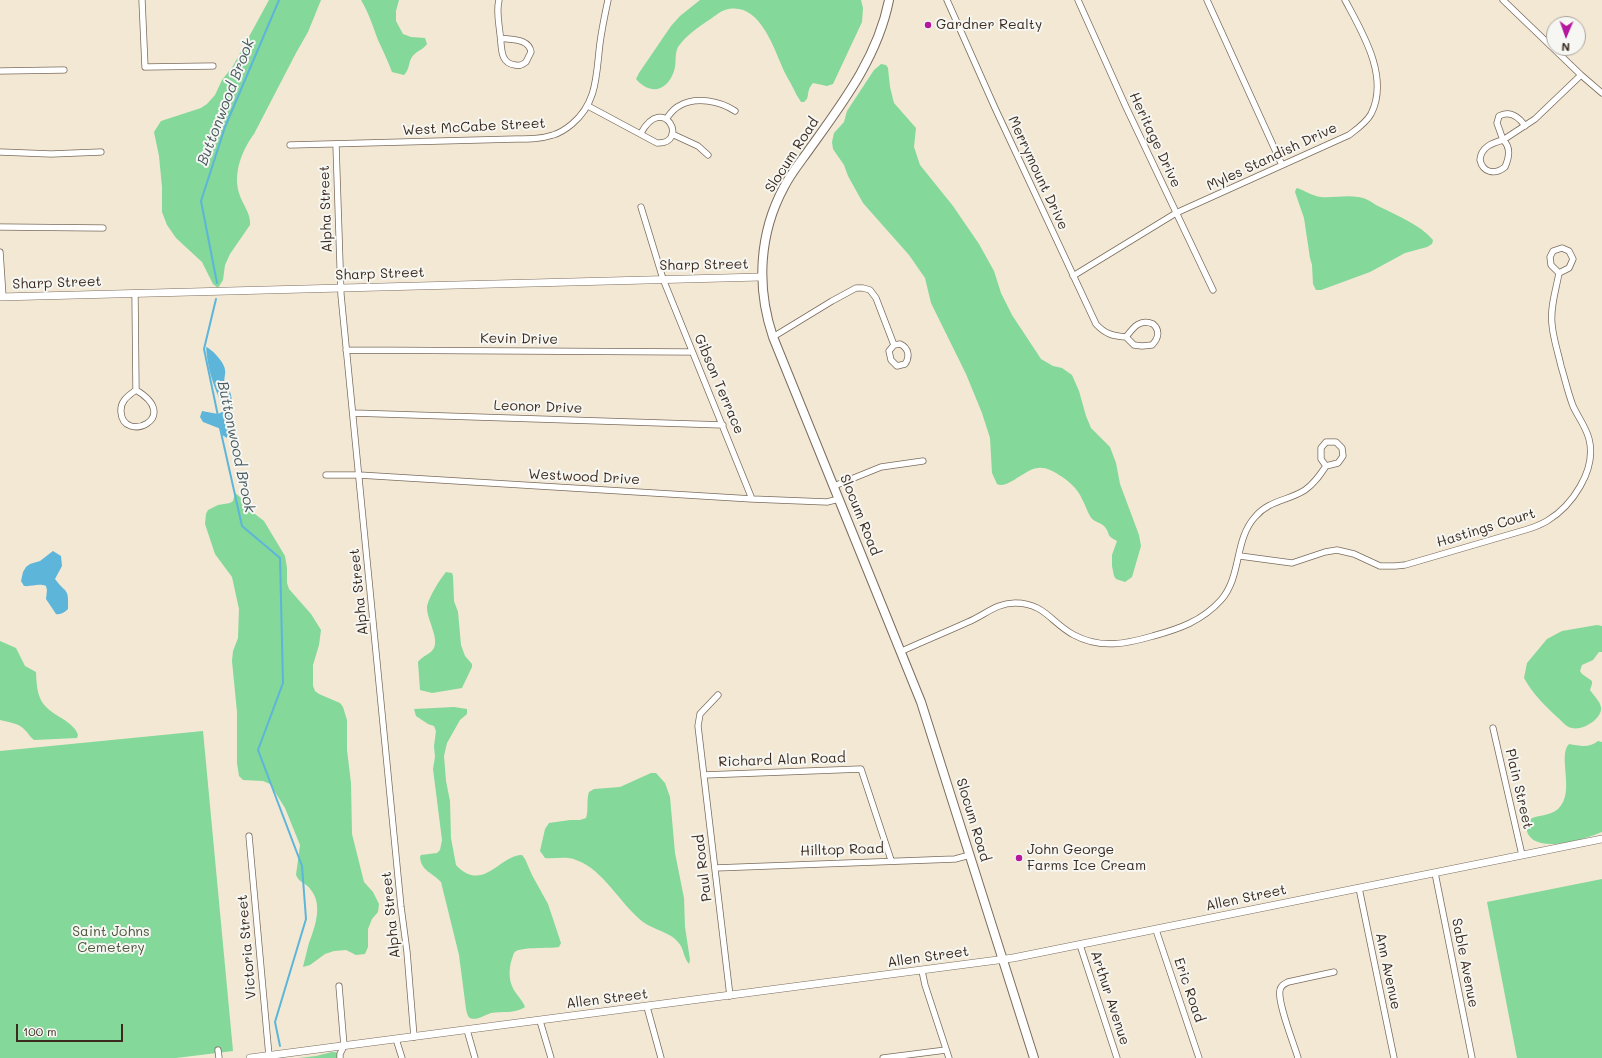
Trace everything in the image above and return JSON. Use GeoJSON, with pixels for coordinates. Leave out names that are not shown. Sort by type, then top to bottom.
{"type":"FeatureCollection","features":[{"type":"Feature","properties":{"kind":"main road","name":"Slocum Road"},"geometry":{"type":"LineString","coordinates":[[889,0],[880,32],[863,71],[790,177],[778,198],[767,231],[763,252],[762,277],[765,306],[773,337],[926,713],[1034,1058]]}},
{"type":"Feature","properties":{"kind":"street"},"geometry":{"type":"LineString","coordinates":[[142,0],[145,66],[212,66]]}},
{"type":"Feature","properties":{"kind":"street"},"geometry":{"type":"LineString","coordinates":[[499,0],[498,16],[502,52],[507,62],[519,66],[528,60],[530,49],[525,43],[501,38]]}},
{"type":"Feature","properties":{"kind":"street","name":"West McCabe Street"},"geometry":{"type":"LineString","coordinates":[[290,145],[336,145],[540,138],[554,135],[564,130],[577,119],[588,106],[594,93],[608,0]]}},
{"type":"Feature","properties":{"kind":"street","name":"Merrymount Drive"},"geometry":{"type":"LineString","coordinates":[[948,0],[995,108],[1090,312],[1100,329],[1111,335],[1126,337],[1134,345],[1150,345],[1156,341],[1158,331],[1153,324],[1143,322],[1134,326],[1126,337]]}},
{"type":"Feature","properties":{"kind":"street","name":"Heritage Drive"},"geometry":{"type":"LineString","coordinates":[[1078,0],[1213,290]]}},
{"type":"Feature","properties":{"kind":"street"},"geometry":{"type":"LineString","coordinates":[[1208,0],[1282,165]]}},
{"type":"Feature","properties":{"kind":"street","name":"Myles Standish Drive"},"geometry":{"type":"LineString","coordinates":[[1073,276],[1176,213],[1349,135],[1362,126],[1371,113],[1377,88],[1375,68],[1369,50],[1345,0]]}},
{"type":"Feature","properties":{"kind":"street"},"geometry":{"type":"LineString","coordinates":[[1503,0],[1581,75],[1602,93]]}},
{"type":"Feature","properties":{"kind":"street"},"geometry":{"type":"LineString","coordinates":[[0,71],[64,70]]}},
{"type":"Feature","properties":{"kind":"street"},"geometry":{"type":"LineString","coordinates":[[1525,126],[1514,115],[1507,113],[1501,115],[1497,120],[1497,123],[1504,140],[1509,149],[1506,164],[1499,171],[1486,170],[1481,163],[1482,153],[1490,144],[1504,140],[1525,126],[1538,117],[1581,75]]}},
{"type":"Feature","properties":{"kind":"street"},"geometry":{"type":"LineString","coordinates":[[666,119],[678,106],[693,102],[716,102],[726,105],[735,111]]}},
{"type":"Feature","properties":{"kind":"street"},"geometry":{"type":"LineString","coordinates":[[588,106],[641,133],[652,141],[660,143],[668,140],[672,134],[672,125],[670,121],[659,118],[653,120],[645,126],[641,133]]}},
{"type":"Feature","properties":{"kind":"street"},"geometry":{"type":"LineString","coordinates":[[672,134],[698,146],[708,155]]}},
{"type":"Feature","properties":{"kind":"street","name":"Alpha Street"},"geometry":{"type":"LineString","coordinates":[[336,145],[340,288],[401,906],[407,952],[414,1037]]}},
{"type":"Feature","properties":{"kind":"street"},"geometry":{"type":"LineString","coordinates":[[0,152],[50,154],[101,152]]}},
{"type":"Feature","properties":{"kind":"street","name":"Gibson Terrace"},"geometry":{"type":"LineString","coordinates":[[641,207],[663,279],[752,499]]}},
{"type":"Feature","properties":{"kind":"street"},"geometry":{"type":"LineString","coordinates":[[0,227],[103,228]]}},
{"type":"Feature","properties":{"kind":"street"},"geometry":{"type":"LineString","coordinates":[[1562,248],[1569,251],[1573,259],[1570,268],[1559,273],[1551,265],[1550,257],[1553,251],[1562,248]]}},
{"type":"Feature","properties":{"kind":"street"},"geometry":{"type":"LineString","coordinates":[[0,252],[1,297]]}},
{"type":"Feature","properties":{"kind":"street","name":"Hastings Court"},"geometry":{"type":"LineString","coordinates":[[1240,556],[1292,563],[1325,552],[1337,550],[1354,554],[1380,566],[1405,565],[1525,530],[1547,521],[1556,514],[1571,500],[1581,484],[1587,469],[1590,450],[1588,435],[1575,410],[1569,394],[1552,325],[1553,304],[1559,273]]}},
{"type":"Feature","properties":{"kind":"street","name":"Sharp Street"},"geometry":{"type":"LineString","coordinates":[[1,297],[762,277]]}},
{"type":"Feature","properties":{"kind":"street"},"geometry":{"type":"LineString","coordinates":[[773,337],[845,294],[859,288],[867,289],[876,298],[894,345]]}},
{"type":"Feature","properties":{"kind":"street"},"geometry":{"type":"LineString","coordinates":[[135,294],[136,390]]}},
{"type":"Feature","properties":{"kind":"street","name":"Kevin Drive"},"geometry":{"type":"LineString","coordinates":[[346,350],[692,352]]}},
{"type":"Feature","properties":{"kind":"street"},"geometry":{"type":"LineString","coordinates":[[136,390],[152,403],[154,409],[152,420],[141,427],[130,426],[124,421],[121,415],[120,407],[123,401],[136,390]]}},
{"type":"Feature","properties":{"kind":"street","name":"Leonor Drive"},"geometry":{"type":"LineString","coordinates":[[353,413],[723,425]]}},
{"type":"Feature","properties":{"kind":"street"},"geometry":{"type":"LineString","coordinates":[[902,651],[969,622],[993,608],[1008,603],[1036,606],[1069,632],[1093,642],[1114,644],[1128,643],[1187,626],[1197,620],[1221,600],[1233,579],[1244,536],[1254,517],[1273,503],[1298,494],[1309,488],[1326,466],[1338,463],[1343,456],[1342,448],[1336,442],[1326,442],[1321,448],[1321,459],[1326,466]]}},
{"type":"Feature","properties":{"kind":"street"},"geometry":{"type":"LineString","coordinates":[[834,486],[881,467],[923,460]]}},
{"type":"Feature","properties":{"kind":"street","name":"Westwood Drive"},"geometry":{"type":"LineString","coordinates":[[326,474],[752,499],[827,502],[839,500]]}},
{"type":"Feature","properties":{"kind":"street","name":"Paul Road"},"geometry":{"type":"LineString","coordinates":[[718,695],[700,714],[699,736],[730,996]]}},
{"type":"Feature","properties":{"kind":"street","name":"Plain Street"},"geometry":{"type":"LineString","coordinates":[[1493,728],[1522,855]]}},
{"type":"Feature","properties":{"kind":"street","name":"Richard Alan Road"},"geometry":{"type":"LineString","coordinates":[[704,775],[861,769],[891,860]]}},
{"type":"Feature","properties":{"kind":"street","name":"Victoria Street"},"geometry":{"type":"LineString","coordinates":[[249,836],[269,1056]]}},
{"type":"Feature","properties":{"kind":"street","name":"Allen Street"},"geometry":{"type":"LineString","coordinates":[[250,1058],[1004,960],[1602,839]]}},
{"type":"Feature","properties":{"kind":"street","name":"Hilltop Road"},"geometry":{"type":"LineString","coordinates":[[715,868],[891,860],[955,859],[970,856]]}},
{"type":"Feature","properties":{"kind":"street","name":"Sable Avenue"},"geometry":{"type":"LineString","coordinates":[[1435,873],[1472,1058]]}},
{"type":"Feature","properties":{"kind":"street","name":"Ann Avenue"},"geometry":{"type":"LineString","coordinates":[[1359,888],[1394,1058]]}},
{"type":"Feature","properties":{"kind":"street","name":"Eric Road"},"geometry":{"type":"LineString","coordinates":[[1156,930],[1199,1058]]}},
{"type":"Feature","properties":{"kind":"street","name":"Arthur Avenue"},"geometry":{"type":"LineString","coordinates":[[1080,945],[1117,1058]]}},
{"type":"Feature","properties":{"kind":"street"},"geometry":{"type":"LineString","coordinates":[[922,971],[948,1058]]}},
{"type":"Feature","properties":{"kind":"street"},"geometry":{"type":"LineString","coordinates":[[1298,1058],[1280,999],[1280,990],[1282,985],[1288,982],[1334,972]]}},
{"type":"Feature","properties":{"kind":"street"},"geometry":{"type":"LineString","coordinates":[[340,986],[344,1046],[340,1054],[340,1058]]}},
{"type":"Feature","properties":{"kind":"street"},"geometry":{"type":"LineString","coordinates":[[647,1007],[661,1058]]}},
{"type":"Feature","properties":{"kind":"street"},"geometry":{"type":"LineString","coordinates":[[540,1021],[550,1058]]}},
{"type":"Feature","properties":{"kind":"street"},"geometry":{"type":"LineString","coordinates":[[467,1030],[475,1058]]}},
{"type":"Feature","properties":{"kind":"street"},"geometry":{"type":"LineString","coordinates":[[396,1039],[402,1058]]}},
{"type":"Feature","properties":{"kind":"street"},"geometry":{"type":"LineString","coordinates":[[218,1050],[219,1058]]}},
{"type":"Feature","properties":{"kind":"street"},"geometry":{"type":"LineString","coordinates":[[883,1058],[946,1050]]}},
{"type":"Feature","properties":{"kind":"green space"},"geometry":{"type":"Polygon","coordinates":[[[269,0],[321,0],[308,32],[242,154],[238,170],[237,185],[240,197],[249,216],[250,225],[230,254],[225,265],[223,280],[218,288],[213,284],[202,262],[176,238],[167,225],[162,212],[162,187],[159,156],[154,132],[161,121],[201,108],[215,95],[222,80],[233,66],[269,0]]]}},
{"type":"Feature","properties":{"kind":"green space"},"geometry":{"type":"Polygon","coordinates":[[[361,0],[399,0],[396,11],[396,21],[403,34],[411,37],[425,38],[427,44],[412,57],[404,75],[392,72],[369,15],[361,0]]]}},
{"type":"Feature","properties":{"kind":"green space"},"geometry":{"type":"Polygon","coordinates":[[[700,0],[861,0],[863,8],[862,22],[833,84],[827,86],[813,83],[804,102],[801,102],[796,94],[762,25],[746,11],[736,9],[720,12],[685,39],[678,47],[675,68],[671,78],[663,87],[652,89],[641,84],[636,79],[639,73],[671,26],[680,16],[700,0]]]}},
{"type":"Feature","properties":{"kind":"green space"},"geometry":{"type":"Polygon","coordinates":[[[881,64],[886,65],[888,68],[890,87],[894,103],[916,128],[914,147],[920,165],[953,206],[979,244],[994,271],[1001,293],[1012,315],[1041,359],[1053,366],[1062,368],[1072,375],[1091,428],[1110,447],[1116,463],[1120,484],[1139,535],[1141,546],[1132,577],[1125,582],[1116,579],[1112,566],[1112,555],[1117,541],[1109,536],[1108,531],[1104,526],[1091,518],[1080,495],[1066,479],[1049,470],[1038,468],[1028,471],[1006,484],[997,484],[992,473],[990,438],[982,413],[966,374],[931,303],[925,278],[909,255],[863,203],[848,176],[844,165],[833,149],[832,142],[834,133],[844,122],[847,111],[874,70],[881,64]]]}},
{"type":"Feature","properties":{"kind":"green space"},"geometry":{"type":"Polygon","coordinates":[[[1297,188],[1315,196],[1353,196],[1370,201],[1421,229],[1433,240],[1432,244],[1427,247],[1405,253],[1370,272],[1321,290],[1316,290],[1313,284],[1312,265],[1304,218],[1295,192],[1297,188]]]}},
{"type":"Feature","properties":{"kind":"green space"},"geometry":{"type":"Polygon","coordinates":[[[235,493],[240,497],[246,507],[264,521],[285,556],[287,583],[289,589],[311,614],[321,630],[319,645],[313,665],[313,686],[315,691],[319,694],[340,703],[343,707],[347,720],[347,750],[351,783],[352,834],[364,882],[373,892],[379,904],[378,912],[372,919],[368,929],[368,947],[365,954],[356,955],[346,950],[334,951],[325,954],[310,965],[303,967],[314,930],[317,916],[317,902],[308,886],[299,880],[296,875],[300,845],[285,808],[270,784],[263,781],[243,780],[239,776],[237,763],[237,712],[232,661],[233,651],[238,638],[239,609],[232,577],[215,554],[205,524],[208,510],[218,505],[230,503],[233,501],[235,493]]]}},
{"type":"Feature","properties":{"kind":"green space"},"geometry":{"type":"Polygon","coordinates":[[[446,572],[452,573],[453,576],[454,601],[458,612],[461,645],[465,656],[472,664],[472,667],[462,688],[432,693],[420,690],[418,662],[434,648],[435,639],[427,608],[431,595],[446,572]]]}},
{"type":"Feature","properties":{"kind":"green space"},"geometry":{"type":"Polygon","coordinates":[[[1597,625],[1602,626],[1602,652],[1599,652],[1593,660],[1582,665],[1580,671],[1592,681],[1590,690],[1600,703],[1601,708],[1598,716],[1591,723],[1581,728],[1572,728],[1552,713],[1531,689],[1524,678],[1527,663],[1547,639],[1562,631],[1597,625]]]}},
{"type":"Feature","properties":{"kind":"green space"},"geometry":{"type":"Polygon","coordinates":[[[0,641],[16,648],[25,666],[36,672],[37,688],[41,700],[49,710],[68,722],[74,728],[78,735],[77,738],[34,740],[20,726],[0,720],[0,641]]]}},
{"type":"Feature","properties":{"kind":"green space"},"geometry":{"type":"Polygon","coordinates":[[[454,707],[467,709],[467,714],[460,720],[447,743],[444,756],[446,781],[450,801],[451,838],[456,865],[466,873],[475,876],[491,870],[514,856],[522,855],[548,904],[561,943],[559,947],[555,948],[521,949],[514,953],[510,968],[510,980],[513,989],[525,1007],[517,1011],[491,1013],[475,1019],[469,1017],[466,1009],[459,955],[441,882],[425,869],[420,857],[421,855],[437,853],[440,850],[442,840],[433,769],[436,731],[434,726],[416,716],[414,709],[454,707]]]}},
{"type":"Feature","properties":{"kind":"green space","name":"Saint Johns Cemetery"},"geometry":{"type":"Polygon","coordinates":[[[203,731],[233,1051],[176,1058],[0,1058],[0,751],[203,731]]]}},
{"type":"Feature","properties":{"kind":"green space"},"geometry":{"type":"Polygon","coordinates":[[[1598,741],[1602,742],[1602,832],[1563,843],[1542,843],[1534,840],[1527,832],[1527,821],[1534,817],[1554,812],[1563,802],[1566,794],[1565,757],[1569,744],[1588,746],[1598,741]]]}},
{"type":"Feature","properties":{"kind":"green space"},"geometry":{"type":"Polygon","coordinates":[[[651,773],[656,773],[665,783],[670,797],[675,853],[684,898],[685,927],[690,960],[689,964],[680,944],[675,939],[643,922],[595,871],[576,860],[565,858],[545,858],[540,851],[545,829],[549,823],[586,818],[589,792],[594,789],[620,787],[651,773]]]}},
{"type":"Feature","properties":{"kind":"green space"},"geometry":{"type":"Polygon","coordinates":[[[1602,879],[1602,1058],[1517,1058],[1487,902],[1602,879]]]}},
{"type":"Feature","properties":{"kind":"green space"},"geometry":{"type":"Polygon","coordinates":[[[332,1052],[342,1053],[342,1058],[299,1058],[316,1056],[332,1052]]]}},
{"type":"Feature","properties":{"kind":"water"},"geometry":{"type":"Polygon","coordinates":[[[206,347],[215,353],[221,360],[225,372],[224,383],[231,396],[231,422],[227,438],[222,435],[221,429],[203,422],[200,417],[202,411],[218,414],[224,411],[211,376],[206,347]]]}},
{"type":"Feature","properties":{"kind":"water"},"geometry":{"type":"Polygon","coordinates":[[[53,551],[61,556],[62,566],[55,579],[66,591],[68,597],[68,609],[60,614],[56,614],[46,599],[46,586],[24,586],[21,581],[26,567],[40,561],[53,551]]]}},
{"type":"Feature","properties":{"kind":"waterway","name":"Buttonwood Brook"},"geometry":{"type":"LineString","coordinates":[[217,283],[201,201],[225,127],[279,0]]}},
{"type":"Feature","properties":{"kind":"waterway","name":"Buttonwood Brook"},"geometry":{"type":"LineString","coordinates":[[216,299],[204,349],[218,416]]}},
{"type":"Feature","properties":{"kind":"waterway","name":"Buttonwood Brook"},"geometry":{"type":"LineString","coordinates":[[220,428],[242,526],[280,558],[283,683],[258,750],[302,866],[306,919],[275,1022],[280,1046]]}},
{"type":"Feature","properties":{"kind":"place","name":"Gardner Realty"},"geometry":{"type":"Point","coordinates":[928,25]}},
{"type":"Feature","properties":{"kind":"place","name":"John George Farms Ice Cream"},"geometry":{"type":"Point","coordinates":[1019,858]}}]}
